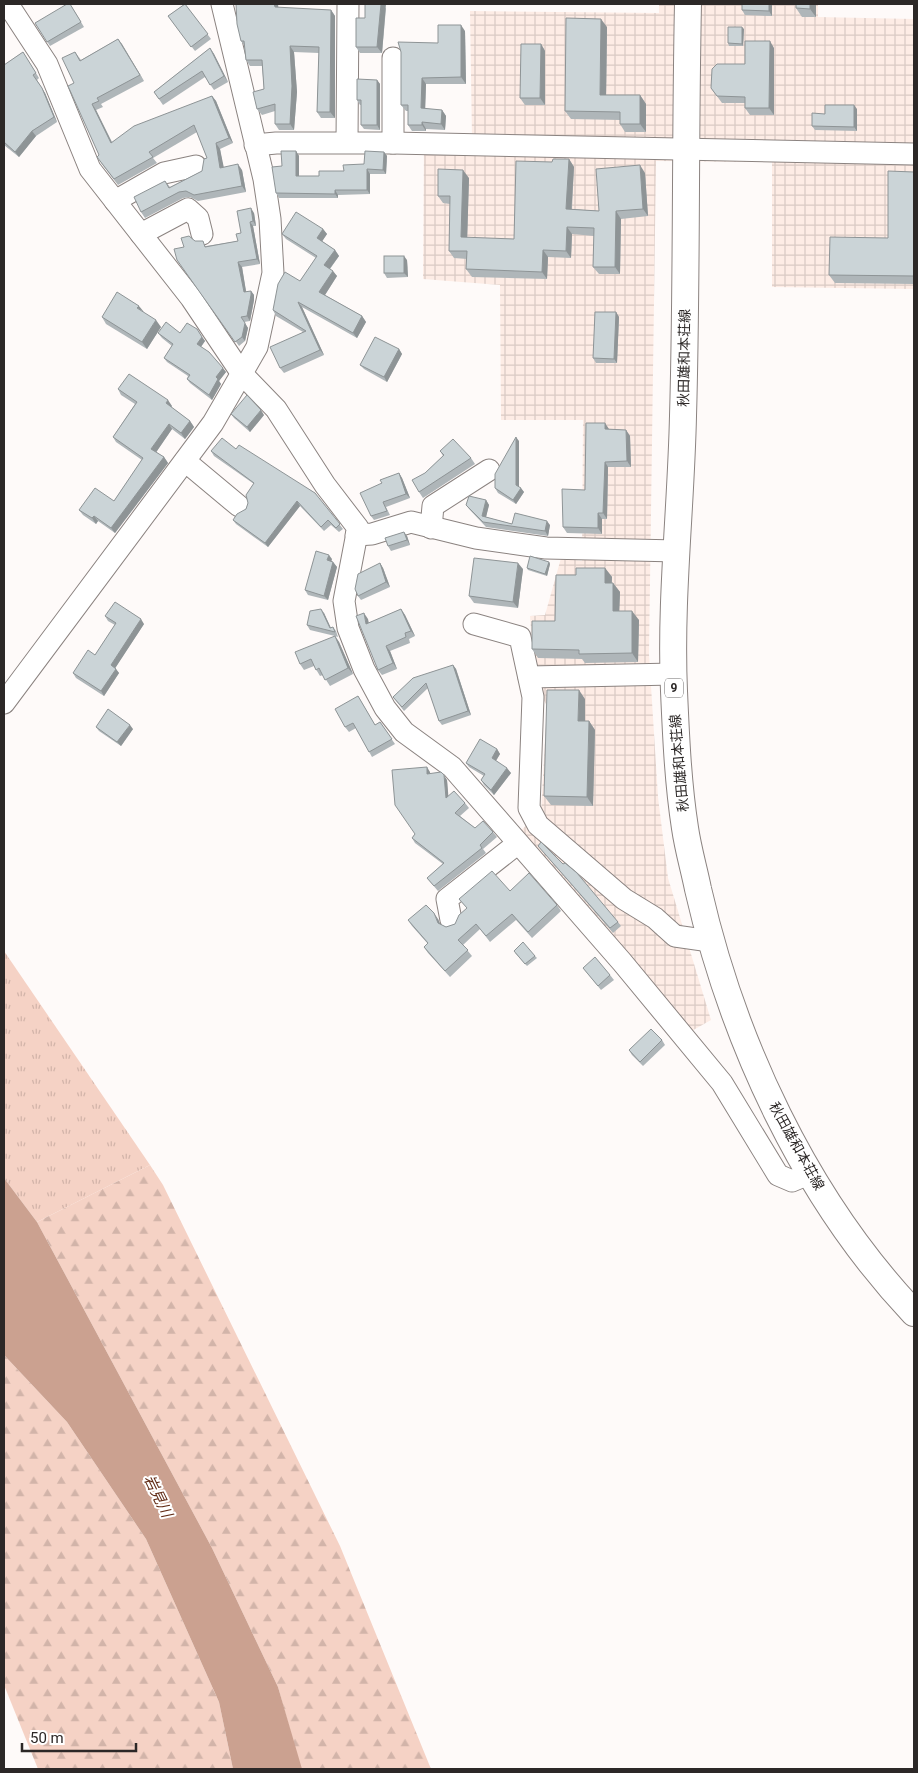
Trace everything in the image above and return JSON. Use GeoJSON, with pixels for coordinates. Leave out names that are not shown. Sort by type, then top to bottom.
{"type":"FeatureCollection","features":[{"type":"Feature","properties":{"kind":"main road","name":"秋田雄和本荘線"},"geometry":{"type":"LineString","coordinates":[[688,4],[683,417],[674,674],[677,748],[685,830],[710,941],[730,1002],[758,1076],[811,1173],[839,1219],[896,1293],[914,1313]]}},
{"type":"Feature","properties":{"kind":"street"},"geometry":{"type":"LineString","coordinates":[[4,4],[11,9],[47,64],[90,169],[191,298],[242,374],[276,409],[326,485],[358,528],[344,601],[348,628],[364,669],[385,708],[404,732],[452,767],[517,844],[622,962],[722,1083],[778,1175],[792,1181],[811,1173]]}},
{"type":"Feature","properties":{"kind":"street"},"geometry":{"type":"LineString","coordinates":[[4,703],[213,422],[257,347],[273,273],[270,219],[264,179],[222,4]]}},
{"type":"Feature","properties":{"kind":"street"},"geometry":{"type":"LineString","coordinates":[[346,142],[348,4]]}},
{"type":"Feature","properties":{"kind":"street"},"geometry":{"type":"LineString","coordinates":[[393,58],[393,143]]}},
{"type":"Feature","properties":{"kind":"street"},"geometry":{"type":"LineString","coordinates":[[255,145],[346,142],[914,154]]}},
{"type":"Feature","properties":{"kind":"street"},"geometry":{"type":"LineString","coordinates":[[115,201],[164,173],[196,166]]}},
{"type":"Feature","properties":{"kind":"street"},"geometry":{"type":"LineString","coordinates":[[141,234],[188,209],[198,218],[202,234]]}},
{"type":"Feature","properties":{"kind":"street"},"geometry":{"type":"LineString","coordinates":[[185,461],[239,506]]}},
{"type":"Feature","properties":{"kind":"street"},"geometry":{"type":"LineString","coordinates":[[431,528],[433,506],[489,470]]}},
{"type":"Feature","properties":{"kind":"street"},"geometry":{"type":"LineString","coordinates":[[356,535],[372,534],[412,522],[476,538],[546,548],[677,551]]}},
{"type":"Feature","properties":{"kind":"street"},"geometry":{"type":"LineString","coordinates":[[474,624],[520,637],[533,697],[529,808],[538,825],[624,899],[655,918],[675,936],[710,941]]}},
{"type":"Feature","properties":{"kind":"street"},"geometry":{"type":"LineString","coordinates":[[529,677],[674,674]]}},
{"type":"Feature","properties":{"kind":"street"},"geometry":{"type":"LineString","coordinates":[[451,920],[448,899],[517,844]]}},
{"type":"Feature","properties":{"kind":"shaded area"},"geometry":{"type":"Polygon","coordinates":[[[659,4],[818,4],[818,17],[914,19],[914,289],[772,287],[772,162],[656,161],[649,654],[658,797],[668,878],[711,1020],[674,1041],[592,941],[507,844],[541,811],[547,706],[535,684],[530,616],[545,615],[561,558],[582,561],[583,420],[501,420],[500,285],[423,279],[424,140],[472,139],[470,11],[659,13],[659,4]]]}},
{"type":"Feature","properties":{"kind":"green space"},"geometry":{"type":"Polygon","coordinates":[[[4,951],[150,1165],[37,1222],[4,1178],[4,951]]]}},
{"type":"Feature","properties":{"kind":"green space"},"geometry":{"type":"Polygon","coordinates":[[[150,1165],[163,1185],[340,1546],[431,1769],[301,1769],[278,1687],[212,1548],[37,1222],[150,1165]]]}},
{"type":"Feature","properties":{"kind":"green space"},"geometry":{"type":"Polygon","coordinates":[[[4,1355],[67,1422],[146,1539],[219,1702],[233,1769],[38,1769],[4,1685],[4,1355]]]}},
{"type":"Feature","properties":{"kind":"water","name":"岩見川"},"geometry":{"type":"Polygon","coordinates":[[[4,1178],[37,1222],[212,1548],[278,1687],[302,1769],[233,1769],[219,1702],[146,1539],[67,1422],[4,1355],[4,1178]]]}},
{"type":"Feature","properties":{"kind":"building"},"geometry":{"type":"Polygon","coordinates":[[[70,4],[81,22],[47,42],[35,23],[70,4]]]}},
{"type":"Feature","properties":{"kind":"building"},"geometry":{"type":"Polygon","coordinates":[[[185,4],[208,34],[191,47],[168,16],[185,4]]]}},
{"type":"Feature","properties":{"kind":"building"},"geometry":{"type":"Polygon","coordinates":[[[236,4],[274,4],[275,7],[331,10],[330,112],[317,112],[319,47],[290,46],[292,86],[290,124],[275,124],[275,104],[257,109],[253,92],[264,89],[262,60],[246,60],[244,41],[241,41],[237,24],[236,4]]]}},
{"type":"Feature","properties":{"kind":"building"},"geometry":{"type":"Polygon","coordinates":[[[365,4],[381,4],[377,47],[356,47],[356,18],[365,18],[365,4]]]}},
{"type":"Feature","properties":{"kind":"building"},"geometry":{"type":"Polygon","coordinates":[[[742,4],[769,4],[769,11],[742,10],[742,4]]]}},
{"type":"Feature","properties":{"kind":"building"},"geometry":{"type":"Polygon","coordinates":[[[796,4],[810,4],[810,9],[796,8],[796,4]]]}},
{"type":"Feature","properties":{"kind":"building"},"geometry":{"type":"Polygon","coordinates":[[[566,18],[601,19],[600,95],[640,95],[640,124],[620,124],[620,112],[565,111],[566,18]]]}},
{"type":"Feature","properties":{"kind":"building"},"geometry":{"type":"Polygon","coordinates":[[[438,25],[461,25],[461,77],[422,78],[421,108],[442,110],[441,124],[422,122],[422,125],[408,125],[408,105],[401,105],[401,52],[398,42],[438,43],[438,25]]]}},
{"type":"Feature","properties":{"kind":"building"},"geometry":{"type":"Polygon","coordinates":[[[728,27],[742,27],[742,44],[728,43],[728,27]]]}},
{"type":"Feature","properties":{"kind":"building"},"geometry":{"type":"Polygon","coordinates":[[[118,39],[140,75],[97,98],[99,101],[92,104],[111,143],[134,126],[212,96],[229,138],[216,143],[220,168],[238,164],[242,186],[194,195],[186,191],[179,192],[141,212],[134,197],[165,181],[169,188],[202,171],[204,159],[207,158],[194,125],[149,152],[153,157],[114,179],[97,157],[99,155],[68,86],[74,83],[62,58],[75,52],[80,61],[118,39]]]}},
{"type":"Feature","properties":{"kind":"building"},"geometry":{"type":"Polygon","coordinates":[[[745,41],[770,41],[769,108],[745,108],[745,97],[717,96],[711,88],[712,69],[717,64],[745,64],[745,41]]]}},
{"type":"Feature","properties":{"kind":"building"},"geometry":{"type":"Polygon","coordinates":[[[521,44],[541,44],[540,98],[520,98],[521,44]]]}},
{"type":"Feature","properties":{"kind":"building"},"geometry":{"type":"Polygon","coordinates":[[[210,48],[224,76],[210,85],[202,71],[159,99],[154,92],[210,48]]]}},
{"type":"Feature","properties":{"kind":"building"},"geometry":{"type":"Polygon","coordinates":[[[23,52],[36,73],[33,75],[42,88],[54,117],[32,131],[15,152],[4,142],[4,65],[23,52]]]}},
{"type":"Feature","properties":{"kind":"building"},"geometry":{"type":"Polygon","coordinates":[[[357,79],[377,80],[377,125],[361,125],[361,100],[357,100],[357,79]]]}},
{"type":"Feature","properties":{"kind":"building"},"geometry":{"type":"Polygon","coordinates":[[[825,105],[854,105],[854,127],[812,126],[812,113],[825,114],[825,105]]]}},
{"type":"Feature","properties":{"kind":"building"},"geometry":{"type":"Polygon","coordinates":[[[281,151],[296,151],[296,176],[319,176],[319,171],[344,171],[343,165],[364,164],[365,151],[384,152],[383,170],[367,169],[367,190],[335,190],[335,194],[276,193],[272,167],[282,166],[281,151]]]}},
{"type":"Feature","properties":{"kind":"building"},"geometry":{"type":"Polygon","coordinates":[[[553,159],[569,159],[566,209],[599,211],[596,169],[640,165],[643,209],[616,211],[615,267],[593,267],[594,228],[567,227],[566,251],[543,250],[542,272],[466,269],[467,251],[449,251],[450,196],[438,196],[438,169],[463,170],[461,237],[514,239],[516,161],[552,162],[553,159]]]}},
{"type":"Feature","properties":{"kind":"building"},"geometry":{"type":"Polygon","coordinates":[[[888,171],[914,172],[914,276],[829,275],[830,237],[888,238],[888,171]]]}},
{"type":"Feature","properties":{"kind":"building"},"geometry":{"type":"Polygon","coordinates":[[[251,208],[253,221],[250,222],[257,259],[238,262],[244,292],[251,291],[251,295],[247,316],[241,317],[245,323],[242,337],[235,342],[177,260],[174,249],[184,247],[181,238],[189,236],[195,241],[203,241],[205,247],[238,241],[236,234],[241,233],[237,211],[251,208]]]}},
{"type":"Feature","properties":{"kind":"building"},"geometry":{"type":"Polygon","coordinates":[[[296,212],[323,229],[317,238],[335,250],[324,265],[333,271],[319,292],[362,316],[353,333],[298,302],[320,350],[280,368],[270,347],[306,331],[273,310],[278,284],[285,272],[300,281],[317,256],[282,234],[296,212]]]}},
{"type":"Feature","properties":{"kind":"building"},"geometry":{"type":"Polygon","coordinates":[[[384,256],[404,256],[404,273],[384,273],[384,256]]]}},
{"type":"Feature","properties":{"kind":"building"},"geometry":{"type":"Polygon","coordinates":[[[117,292],[156,320],[142,342],[102,317],[117,292]]]}},
{"type":"Feature","properties":{"kind":"building"},"geometry":{"type":"Polygon","coordinates":[[[595,312],[616,312],[614,359],[593,358],[595,312]]]}},
{"type":"Feature","properties":{"kind":"building"},"geometry":{"type":"Polygon","coordinates":[[[166,322],[180,333],[187,323],[197,329],[202,337],[197,344],[209,352],[223,368],[216,377],[218,379],[209,395],[187,379],[190,375],[164,358],[173,344],[158,333],[166,322]]]}},
{"type":"Feature","properties":{"kind":"building"},"geometry":{"type":"Polygon","coordinates":[[[375,337],[399,349],[384,377],[360,365],[375,337]]]}},
{"type":"Feature","properties":{"kind":"building"},"geometry":{"type":"Polygon","coordinates":[[[129,374],[168,400],[166,403],[190,421],[181,433],[169,424],[151,449],[164,457],[111,528],[94,516],[92,518],[79,510],[95,488],[114,501],[143,458],[113,437],[137,402],[118,389],[129,374]]]}},
{"type":"Feature","properties":{"kind":"building"},"geometry":{"type":"Polygon","coordinates":[[[247,395],[261,410],[247,427],[231,414],[247,395]]]}},
{"type":"Feature","properties":{"kind":"building"},"geometry":{"type":"Polygon","coordinates":[[[586,423],[605,423],[605,429],[626,430],[627,461],[605,462],[603,513],[598,513],[598,528],[563,527],[562,489],[585,490],[586,423]]]}},
{"type":"Feature","properties":{"kind":"building"},"geometry":{"type":"Polygon","coordinates":[[[516,437],[516,485],[521,488],[513,500],[495,488],[495,474],[516,437]]]}},
{"type":"Feature","properties":{"kind":"building"},"geometry":{"type":"Polygon","coordinates":[[[222,438],[236,449],[239,445],[315,493],[340,524],[336,528],[328,520],[321,527],[297,501],[265,543],[233,520],[237,514],[246,509],[248,503],[246,495],[254,483],[211,451],[222,438]]]}},
{"type":"Feature","properties":{"kind":"building"},"geometry":{"type":"Polygon","coordinates":[[[453,439],[471,458],[419,492],[412,480],[425,473],[444,455],[440,451],[453,439]]]}},
{"type":"Feature","properties":{"kind":"building"},"geometry":{"type":"Polygon","coordinates":[[[399,473],[406,494],[383,502],[387,511],[371,516],[360,493],[382,483],[380,480],[399,473]]]}},
{"type":"Feature","properties":{"kind":"building"},"geometry":{"type":"Polygon","coordinates":[[[469,496],[486,500],[482,516],[512,524],[515,513],[547,521],[545,531],[483,522],[466,505],[469,496]]]}},
{"type":"Feature","properties":{"kind":"building"},"geometry":{"type":"Polygon","coordinates":[[[404,532],[407,540],[388,546],[385,538],[404,532]]]}},
{"type":"Feature","properties":{"kind":"building"},"geometry":{"type":"Polygon","coordinates":[[[316,551],[329,555],[327,560],[333,562],[324,596],[305,590],[316,551]]]}},
{"type":"Feature","properties":{"kind":"building"},"geometry":{"type":"Polygon","coordinates":[[[530,556],[549,562],[545,574],[527,568],[530,556]]]}},
{"type":"Feature","properties":{"kind":"building"},"geometry":{"type":"Polygon","coordinates":[[[474,558],[518,563],[513,602],[469,596],[474,558]]]}},
{"type":"Feature","properties":{"kind":"building"},"geometry":{"type":"Polygon","coordinates":[[[380,563],[386,582],[358,596],[355,589],[358,574],[380,563]]]}},
{"type":"Feature","properties":{"kind":"building"},"geometry":{"type":"Polygon","coordinates":[[[576,568],[605,568],[605,583],[613,583],[613,611],[632,611],[632,653],[579,654],[579,650],[532,649],[532,621],[555,621],[556,575],[576,575],[576,568]]]}},
{"type":"Feature","properties":{"kind":"building"},"geometry":{"type":"Polygon","coordinates":[[[115,602],[141,619],[111,665],[116,669],[101,691],[73,673],[88,650],[95,655],[116,623],[105,616],[115,602]]]}},
{"type":"Feature","properties":{"kind":"building"},"geometry":{"type":"Polygon","coordinates":[[[321,609],[330,628],[333,627],[335,632],[307,625],[310,611],[321,609]]]}},
{"type":"Feature","properties":{"kind":"building"},"geometry":{"type":"Polygon","coordinates":[[[401,609],[411,631],[405,633],[406,637],[386,646],[393,663],[378,670],[356,616],[364,613],[366,624],[401,609]]]}},
{"type":"Feature","properties":{"kind":"building"},"geometry":{"type":"Polygon","coordinates":[[[335,636],[348,668],[325,680],[319,668],[316,670],[311,659],[300,664],[295,652],[335,636]]]}},
{"type":"Feature","properties":{"kind":"building"},"geometry":{"type":"Polygon","coordinates":[[[453,665],[468,711],[439,721],[426,683],[402,707],[393,697],[413,678],[453,665]]]}},
{"type":"Feature","properties":{"kind":"building"},"geometry":{"type":"Polygon","coordinates":[[[547,690],[579,690],[578,721],[589,721],[587,797],[544,796],[547,690]]]}},
{"type":"Feature","properties":{"kind":"building"},"geometry":{"type":"Polygon","coordinates":[[[358,696],[375,725],[380,722],[392,739],[369,752],[353,723],[345,727],[335,709],[358,696]]]}},
{"type":"Feature","properties":{"kind":"building"},"geometry":{"type":"Polygon","coordinates":[[[108,709],[130,725],[117,742],[96,727],[108,709]]]}},
{"type":"Feature","properties":{"kind":"building"},"geometry":{"type":"Polygon","coordinates":[[[480,739],[497,749],[492,758],[507,768],[491,790],[481,780],[485,774],[466,763],[480,739]]]}},
{"type":"Feature","properties":{"kind":"building"},"geometry":{"type":"Polygon","coordinates":[[[427,767],[427,774],[441,772],[444,775],[446,798],[454,791],[465,803],[455,813],[475,828],[483,821],[493,832],[480,845],[482,848],[434,886],[427,878],[444,863],[412,838],[415,834],[395,805],[392,770],[427,767]]]}},
{"type":"Feature","properties":{"kind":"building"},"geometry":{"type":"Polygon","coordinates":[[[541,842],[563,864],[565,863],[577,873],[618,922],[610,928],[538,846],[541,842]]]}},
{"type":"Feature","properties":{"kind":"building"},"geometry":{"type":"Polygon","coordinates":[[[492,871],[510,891],[529,873],[557,905],[528,932],[512,914],[486,936],[476,924],[458,940],[468,950],[445,971],[424,947],[428,943],[408,920],[426,905],[434,913],[438,923],[446,927],[455,924],[459,915],[467,908],[459,899],[492,871]]]}},
{"type":"Feature","properties":{"kind":"building"},"geometry":{"type":"Polygon","coordinates":[[[523,942],[535,956],[525,964],[514,951],[523,942]]]}},
{"type":"Feature","properties":{"kind":"building"},"geometry":{"type":"Polygon","coordinates":[[[595,957],[610,975],[598,986],[583,968],[595,957]]]}},
{"type":"Feature","properties":{"kind":"building"},"geometry":{"type":"Polygon","coordinates":[[[651,1029],[662,1040],[640,1062],[629,1050],[651,1029]]]}}]}
